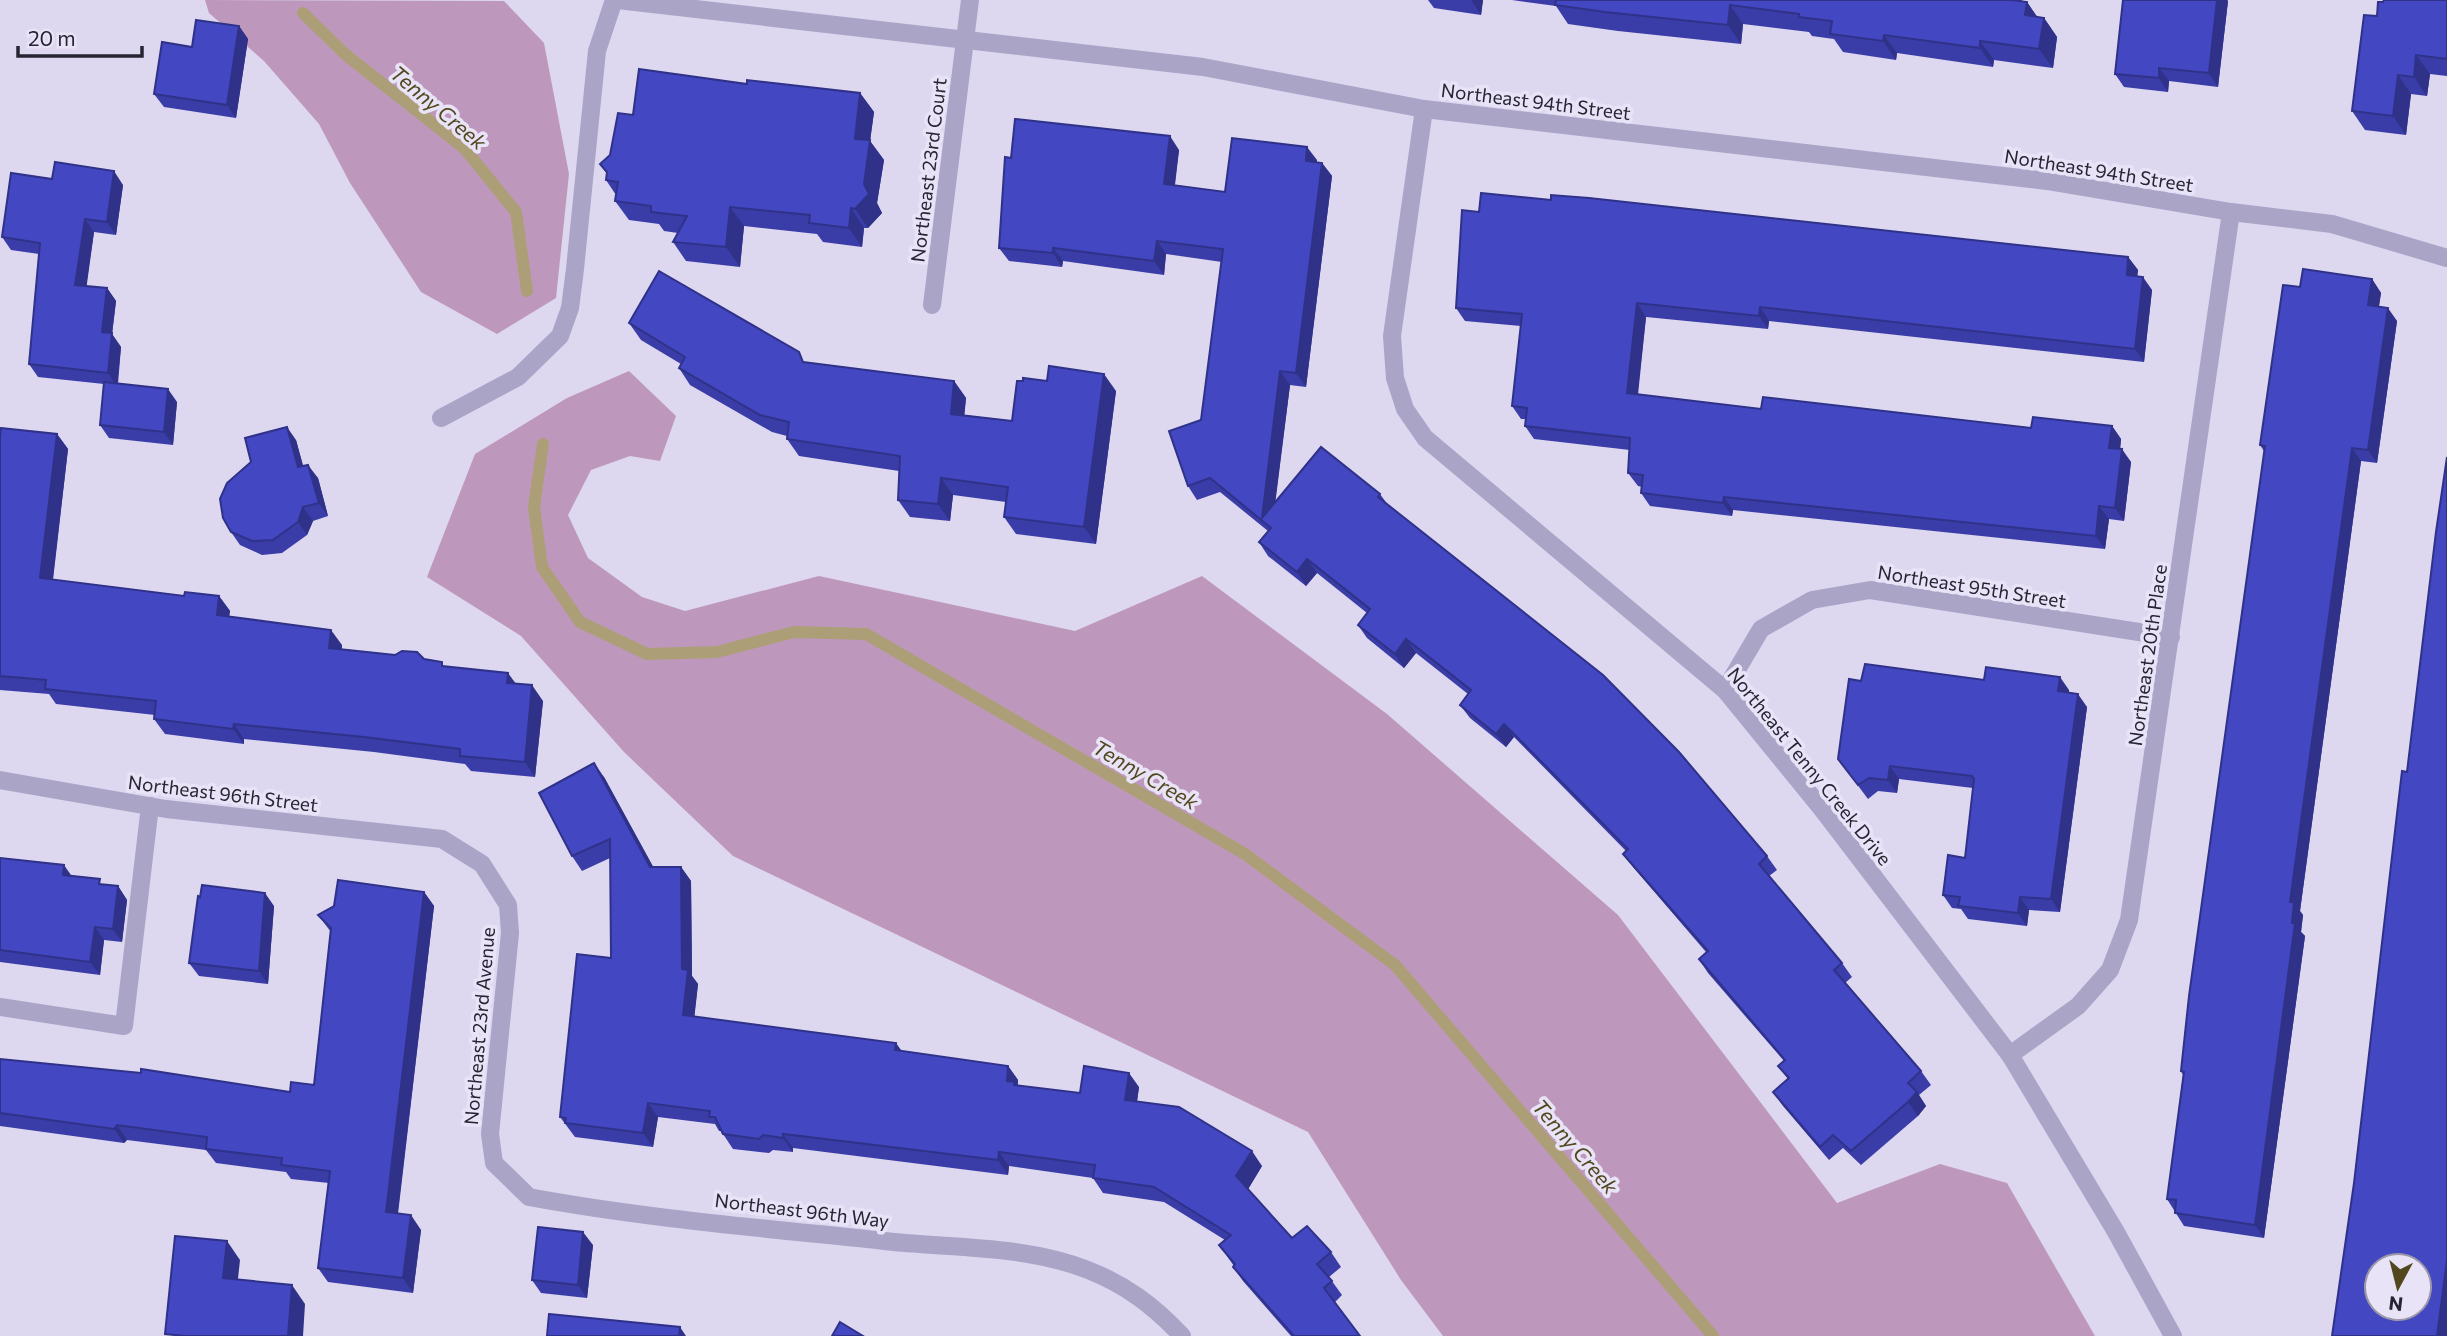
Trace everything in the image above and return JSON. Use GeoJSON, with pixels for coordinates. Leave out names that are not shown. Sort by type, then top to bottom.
{"type":"FeatureCollection","features":[{"type":"Feature","properties":{"kind":"street","name":"Northeast 94th Street"},"geometry":{"type":"LineString","coordinates":[[615,0],[1203,67],[1424,109],[2048,181],[2231,212],[2332,224],[2447,258]]}},
{"type":"Feature","properties":{"kind":"street"},"geometry":{"type":"LineString","coordinates":[[441,418],[518,377],[560,336],[569,308],[575,269],[597,51],[615,0]]}},
{"type":"Feature","properties":{"kind":"street"},"geometry":{"type":"LineString","coordinates":[[966,40],[970,0]]}},
{"type":"Feature","properties":{"kind":"street","name":"Northeast 23rd Court"},"geometry":{"type":"LineString","coordinates":[[932,305],[966,40]]}},
{"type":"Feature","properties":{"kind":"street","name":"Northeast Tenny Creek Drive"},"geometry":{"type":"LineString","coordinates":[[1424,109],[1392,336],[1395,378],[1405,409],[1425,438],[1725,690],[1830,820],[2010,1055],[2116,1232],[2173,1336]]}},
{"type":"Feature","properties":{"kind":"street","name":"Northeast 20th Place"},"geometry":{"type":"LineString","coordinates":[[2010,1055],[2078,1006],[2110,970],[2129,920],[2231,212]]}},
{"type":"Feature","properties":{"kind":"street","name":"Northeast 95th Street"},"geometry":{"type":"LineString","coordinates":[[1725,690],[1761,629],[1812,600],[1870,590],[2171,637]]}},
{"type":"Feature","properties":{"kind":"street","name":"Northeast 96th Street"},"geometry":{"type":"LineString","coordinates":[[0,780],[150,806],[442,839]]}},
{"type":"Feature","properties":{"kind":"street"},"geometry":{"type":"LineString","coordinates":[[0,1007],[124,1026],[150,806]]}},
{"type":"Feature","properties":{"kind":"street","name":"Northeast 23rd Avenue"},"geometry":{"type":"LineString","coordinates":[[442,839],[482,864],[508,905],[510,933],[490,1134],[494,1163],[529,1197],[562,1203]]}},
{"type":"Feature","properties":{"kind":"street","name":"Northeast 96th Way"},"geometry":{"type":"LineString","coordinates":[[562,1203],[1038,1255],[1086,1269],[1130,1289],[1161,1314],[1182,1336]]}},
{"type":"Feature","properties":{"kind":"shaded area"},"geometry":{"type":"Polygon","coordinates":[[[205,0],[504,1],[544,43],[569,174],[556,298],[497,334],[421,292],[350,183],[319,124],[264,61],[209,13],[205,0]]]}},
{"type":"Feature","properties":{"kind":"shaded area"},"geometry":{"type":"Polygon","coordinates":[[[629,371],[676,416],[660,461],[630,456],[591,470],[568,515],[588,558],[642,597],[685,611],[819,576],[1075,631],[1202,576],[1387,714],[1618,915],[1837,1203],[1940,1164],[2007,1183],[2095,1336],[1443,1336],[1401,1280],[1308,1132],[733,856],[624,752],[521,636],[427,577],[475,454],[567,398],[629,371]]]}},
{"type":"Feature","properties":{"kind":"building"},"geometry":{"type":"Polygon","coordinates":[[[1556,0],[2012,0],[2027,2],[2025,15],[2044,18],[2039,49],[1980,41],[1980,48],[1884,35],[1883,41],[1830,34],[1832,21],[1730,5],[1728,25],[1555,5],[1556,0]]]}},
{"type":"Feature","properties":{"kind":"building"},"geometry":{"type":"Polygon","coordinates":[[[2123,0],[2217,0],[2209,73],[2159,68],[2159,78],[2115,74],[2123,0]]]}},
{"type":"Feature","properties":{"kind":"building"},"geometry":{"type":"Polygon","coordinates":[[[2447,0],[2447,59],[2416,55],[2414,77],[2398,75],[2393,116],[2352,111],[2364,15],[2377,16],[2378,2],[2447,0]]]}},
{"type":"Feature","properties":{"kind":"building"},"geometry":{"type":"Polygon","coordinates":[[[196,20],[239,26],[227,105],[154,94],[162,42],[192,47],[196,20]]]}},
{"type":"Feature","properties":{"kind":"building"},"geometry":{"type":"Polygon","coordinates":[[[639,69],[747,84],[747,80],[860,93],[855,139],[870,140],[864,184],[869,194],[855,209],[851,208],[849,228],[809,223],[810,215],[730,207],[726,247],[673,242],[687,216],[651,212],[651,206],[615,201],[618,182],[606,180],[607,172],[600,164],[610,155],[618,113],[633,115],[639,69]]]}},
{"type":"Feature","properties":{"kind":"building"},"geometry":{"type":"Polygon","coordinates":[[[1015,119],[1170,136],[1164,184],[1225,192],[1232,138],[1307,147],[1306,161],[1322,163],[1296,373],[1280,371],[1262,518],[1321,447],[1380,494],[1378,497],[1603,675],[1679,752],[1767,856],[1759,864],[1842,963],[1834,970],[1921,1071],[1908,1083],[1917,1092],[1851,1151],[1833,1135],[1820,1147],[1773,1092],[1789,1078],[1778,1066],[1785,1060],[1699,959],[1708,951],[1623,854],[1628,849],[1504,724],[1496,734],[1460,705],[1471,690],[1406,639],[1395,654],[1358,625],[1370,609],[1307,559],[1297,572],[1259,542],[1271,528],[1210,478],[1188,486],[1169,431],[1201,420],[1223,249],[1157,241],[1154,261],[1053,248],[1053,253],[999,248],[1005,157],[1011,158],[1015,119]]]}},
{"type":"Feature","properties":{"kind":"building"},"geometry":{"type":"Polygon","coordinates":[[[55,162],[114,171],[107,222],[85,219],[75,285],[107,288],[102,332],[112,333],[108,373],[29,364],[40,243],[2,237],[11,173],[52,179],[55,162]]]}},
{"type":"Feature","properties":{"kind":"building"},"geometry":{"type":"Polygon","coordinates":[[[1481,193],[1551,200],[1551,195],[1589,198],[2128,257],[2127,275],[2143,277],[2135,349],[1760,307],[1759,316],[1637,303],[1627,393],[1761,409],[1763,397],[2031,428],[2033,417],[2112,426],[2109,448],[2122,449],[2115,508],[2099,506],[2096,536],[1724,497],[1723,503],[1641,493],[1643,475],[1628,473],[1630,438],[1525,426],[1527,408],[1512,406],[1522,314],[1456,308],[1462,210],[1479,212],[1481,193]]]}},
{"type":"Feature","properties":{"kind":"building"},"geometry":{"type":"Polygon","coordinates":[[[2303,269],[2372,279],[2368,305],[2388,308],[2368,450],[2352,448],[2290,902],[2294,902],[2292,923],[2295,923],[2255,1225],[2175,1213],[2176,1200],[2167,1199],[2184,1072],[2181,1071],[2189,996],[2265,446],[2260,445],[2283,285],[2300,287],[2303,269]]]}},
{"type":"Feature","properties":{"kind":"building"},"geometry":{"type":"Polygon","coordinates":[[[659,271],[799,352],[803,362],[954,381],[951,414],[1012,421],[1017,381],[1023,381],[1023,378],[1047,381],[1049,366],[1104,374],[1084,527],[1004,517],[1008,487],[941,478],[938,504],[898,500],[900,456],[787,439],[789,422],[760,415],[679,368],[685,357],[629,323],[659,271]]]}},
{"type":"Feature","properties":{"kind":"building"},"geometry":{"type":"Polygon","coordinates":[[[104,382],[168,389],[164,432],[100,425],[104,382]]]}},
{"type":"Feature","properties":{"kind":"building"},"geometry":{"type":"Polygon","coordinates":[[[287,427],[298,467],[308,465],[319,503],[303,507],[298,522],[273,540],[252,541],[231,532],[223,518],[220,499],[227,483],[251,462],[245,438],[287,427]]]}},
{"type":"Feature","properties":{"kind":"building"},"geometry":{"type":"Polygon","coordinates":[[[1,428],[57,434],[40,578],[184,596],[185,592],[219,596],[217,615],[331,630],[329,648],[395,655],[402,651],[417,652],[424,659],[442,662],[442,666],[508,673],[507,683],[532,685],[525,762],[460,756],[460,749],[364,737],[234,724],[233,729],[154,719],[156,701],[45,689],[46,680],[0,676],[1,428]]]}},
{"type":"Feature","properties":{"kind":"building"},"geometry":{"type":"Polygon","coordinates":[[[2447,457],[2447,1260],[2437,1336],[2332,1336],[2354,1183],[2402,771],[2407,772],[2447,457]]]}},
{"type":"Feature","properties":{"kind":"building"},"geometry":{"type":"Polygon","coordinates":[[[1865,664],[1984,680],[1986,667],[2060,677],[2058,691],[2078,694],[2051,899],[2020,897],[2018,913],[1958,906],[1960,897],[1943,895],[1948,855],[1965,858],[1974,779],[1972,776],[1890,766],[1888,780],[1869,778],[1858,785],[1838,759],[1849,679],[1861,681],[1865,664]]]}},
{"type":"Feature","properties":{"kind":"building"},"geometry":{"type":"Polygon","coordinates":[[[594,763],[650,867],[681,867],[682,969],[688,970],[683,1015],[896,1043],[895,1050],[1008,1066],[1007,1081],[1015,1082],[1014,1085],[1080,1093],[1084,1066],[1129,1073],[1125,1100],[1179,1107],[1252,1151],[1236,1176],[1292,1238],[1307,1226],[1331,1252],[1317,1264],[1332,1281],[1324,1288],[1360,1336],[1294,1336],[1233,1267],[1235,1264],[1219,1245],[1231,1235],[1154,1187],[1093,1178],[1095,1165],[999,1152],[998,1160],[783,1134],[783,1138],[763,1135],[759,1139],[723,1134],[715,1117],[709,1117],[710,1111],[648,1103],[643,1133],[565,1123],[566,1118],[560,1117],[577,954],[611,958],[610,839],[572,856],[539,793],[594,763]]]}},
{"type":"Feature","properties":{"kind":"building"},"geometry":{"type":"Polygon","coordinates":[[[0,858],[64,865],[63,875],[100,879],[99,884],[118,886],[113,929],[95,927],[90,962],[0,950],[0,858]]]}},
{"type":"Feature","properties":{"kind":"building"},"geometry":{"type":"Polygon","coordinates":[[[338,880],[424,892],[386,1212],[411,1215],[403,1278],[318,1268],[330,1171],[281,1165],[282,1158],[206,1149],[207,1137],[117,1125],[114,1129],[0,1113],[0,1059],[141,1073],[141,1069],[290,1092],[291,1082],[314,1085],[331,928],[318,915],[334,906],[338,880]]]}},
{"type":"Feature","properties":{"kind":"building"},"geometry":{"type":"Polygon","coordinates":[[[202,885],[265,893],[259,971],[189,963],[198,896],[200,897],[202,885]]]}},
{"type":"Feature","properties":{"kind":"building"},"geometry":{"type":"Polygon","coordinates":[[[538,1227],[583,1232],[578,1285],[532,1280],[538,1227]]]}},
{"type":"Feature","properties":{"kind":"building"},"geometry":{"type":"Polygon","coordinates":[[[175,1236],[227,1241],[223,1278],[292,1285],[288,1336],[165,1334],[175,1236]]]}},
{"type":"Feature","properties":{"kind":"building"},"geometry":{"type":"Polygon","coordinates":[[[549,1314],[680,1327],[679,1336],[547,1336],[549,1314]]]}},
{"type":"Feature","properties":{"kind":"building"},"geometry":{"type":"Polygon","coordinates":[[[840,1322],[863,1336],[832,1336],[840,1322]]]}},
{"type":"Feature","properties":{"kind":"waterway","name":"Tenny Creek"},"geometry":{"type":"LineString","coordinates":[[303,13],[346,55],[464,148],[516,212],[527,291]]}},
{"type":"Feature","properties":{"kind":"waterway","name":"Tenny Creek"},"geometry":{"type":"LineString","coordinates":[[543,444],[534,507],[542,567],[580,622],[647,654],[717,652],[794,632],[866,634],[1245,854],[1395,965],[1713,1336]]}}]}
